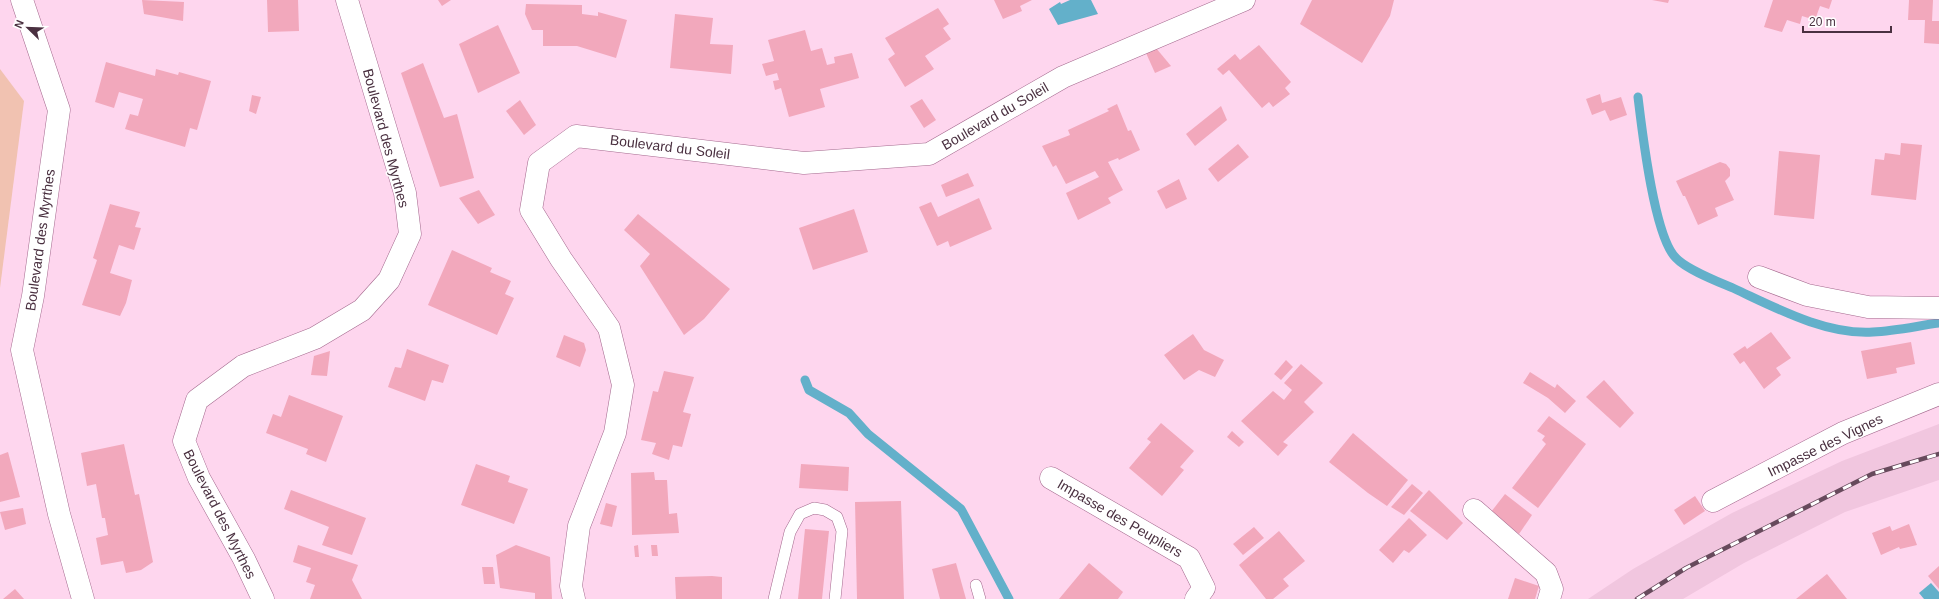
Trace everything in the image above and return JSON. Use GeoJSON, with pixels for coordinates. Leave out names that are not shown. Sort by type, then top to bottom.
{"type":"FeatureCollection","features":[{"type":"Feature","properties":{"kind":"street","name":"Boulevard des Myrthes"},"geometry":{"type":"LineString","coordinates":[[22,0],[59,110],[33,296],[22,350],[59,514],[83,599]]}},
{"type":"Feature","properties":{"kind":"street","name":"Boulevard des Myrthes"},"geometry":{"type":"LineString","coordinates":[[263,599],[244,559],[199,478],[184,441],[197,400],[243,366],[315,338],[362,310],[389,280],[410,234],[405,193],[347,0]]}},
{"type":"Feature","properties":{"kind":"street","name":"Boulevard du Soleil"},"geometry":{"type":"LineString","coordinates":[[574,599],[571,586],[579,526],[615,433],[623,385],[609,328],[561,259],[531,210],[539,163],[576,136],[804,163],[929,154],[1063,77],[1244,0]]}},
{"type":"Feature","properties":{"kind":"street"},"geometry":{"type":"LineString","coordinates":[[1759,277],[1807,295],[1868,307],[1939,308]]}},
{"type":"Feature","properties":{"kind":"street","name":"Impasse des Vignes"},"geometry":{"type":"LineString","coordinates":[[1713,501],[1843,433],[1939,394]]}},
{"type":"Feature","properties":{"kind":"street","name":"Impasse des Peupliers"},"geometry":{"type":"LineString","coordinates":[[1051,478],[1189,558],[1204,588],[1196,599]]}},
{"type":"Feature","properties":{"kind":"street"},"geometry":{"type":"LineString","coordinates":[[1474,510],[1546,573],[1552,589],[1549,599]]}},
{"type":"Feature","properties":{"kind":"lane"},"geometry":{"type":"LineString","coordinates":[[774,599],[790,532],[800,514],[814,508],[825,510],[837,517],[842,531],[835,599]]}},
{"type":"Feature","properties":{"kind":"lane"},"geometry":{"type":"LineString","coordinates":[[976,585],[980,599]]}},
{"type":"Feature","properties":{"kind":"shaded area"},"geometry":{"type":"Polygon","coordinates":[[[0,69],[24,101],[0,288],[0,69]]]}},
{"type":"Feature","properties":{"kind":"shaded area"},"geometry":{"type":"Polygon","coordinates":[[[1939,424],[1939,480],[1845,512],[1744,563],[1683,599],[1588,599],[1633,569],[1732,513],[1842,461],[1939,424]]]}},
{"type":"Feature","properties":{"kind":"water"},"geometry":{"type":"Polygon","coordinates":[[[1070,0],[1091,0],[1098,14],[1058,25],[1049,9],[1060,2],[1061,4],[1070,0]]]}},
{"type":"Feature","properties":{"kind":"water"},"geometry":{"type":"Polygon","coordinates":[[[1931,583],[1939,592],[1939,599],[1924,599],[1919,593],[1931,583]]]}},
{"type":"Feature","properties":{"kind":"building"},"geometry":{"type":"Polygon","coordinates":[[[142,0],[184,2],[183,21],[144,14],[142,0]]]}},
{"type":"Feature","properties":{"kind":"building"},"geometry":{"type":"Polygon","coordinates":[[[267,0],[298,0],[299,31],[268,32],[267,0]]]}},
{"type":"Feature","properties":{"kind":"building"},"geometry":{"type":"Polygon","coordinates":[[[438,0],[451,0],[442,6],[438,0]]]}},
{"type":"Feature","properties":{"kind":"building"},"geometry":{"type":"Polygon","coordinates":[[[994,0],[1032,0],[1020,6],[1022,11],[1003,19],[994,0]]]}},
{"type":"Feature","properties":{"kind":"building"},"geometry":{"type":"Polygon","coordinates":[[[1312,0],[1394,0],[1390,16],[1362,63],[1300,24],[1312,0]]]}},
{"type":"Feature","properties":{"kind":"building"},"geometry":{"type":"Polygon","coordinates":[[[1652,0],[1669,0],[1668,3],[1652,0]]]}},
{"type":"Feature","properties":{"kind":"building"},"geometry":{"type":"Polygon","coordinates":[[[1773,0],[1832,0],[1829,9],[1820,6],[1815,20],[1802,16],[1800,24],[1787,20],[1782,32],[1764,27],[1773,0]]]}},
{"type":"Feature","properties":{"kind":"building"},"geometry":{"type":"Polygon","coordinates":[[[1909,0],[1933,0],[1932,21],[1939,21],[1939,44],[1924,43],[1925,20],[1908,20],[1909,0]]]}},
{"type":"Feature","properties":{"kind":"building"},"geometry":{"type":"Polygon","coordinates":[[[526,4],[582,5],[582,14],[598,16],[598,12],[627,20],[616,58],[577,46],[543,46],[543,30],[532,30],[525,14],[526,4]]]}},
{"type":"Feature","properties":{"kind":"building"},"geometry":{"type":"Polygon","coordinates":[[[938,8],[949,24],[943,28],[951,39],[925,56],[934,69],[905,87],[888,59],[895,54],[885,38],[938,8]]]}},
{"type":"Feature","properties":{"kind":"building"},"geometry":{"type":"Polygon","coordinates":[[[675,14],[713,18],[710,44],[733,45],[731,74],[670,68],[675,14]]]}},
{"type":"Feature","properties":{"kind":"building"},"geometry":{"type":"Polygon","coordinates":[[[498,25],[520,73],[478,93],[459,44],[498,25]]]}},
{"type":"Feature","properties":{"kind":"building"},"geometry":{"type":"Polygon","coordinates":[[[805,30],[811,51],[822,48],[827,65],[835,63],[834,57],[852,53],[859,78],[820,89],[825,107],[789,117],[781,88],[775,90],[773,81],[779,80],[777,73],[766,76],[762,64],[774,61],[768,40],[805,30]]]}},
{"type":"Feature","properties":{"kind":"building"},"geometry":{"type":"Polygon","coordinates":[[[1259,45],[1291,82],[1285,88],[1290,94],[1273,107],[1269,102],[1262,108],[1229,70],[1223,75],[1217,69],[1235,54],[1240,60],[1259,45]]]}},
{"type":"Feature","properties":{"kind":"building"},"geometry":{"type":"Polygon","coordinates":[[[1156,48],[1171,66],[1155,73],[1146,53],[1156,48]]]}},
{"type":"Feature","properties":{"kind":"building"},"geometry":{"type":"Polygon","coordinates":[[[106,62],[155,76],[156,69],[178,75],[179,72],[211,81],[197,130],[190,128],[185,147],[125,129],[130,114],[138,116],[143,99],[119,92],[114,108],[95,102],[106,62]]]}},
{"type":"Feature","properties":{"kind":"building"},"geometry":{"type":"Polygon","coordinates":[[[423,63],[444,118],[457,114],[474,178],[440,187],[401,73],[423,63]]]}},
{"type":"Feature","properties":{"kind":"building"},"geometry":{"type":"Polygon","coordinates":[[[1600,94],[1602,103],[1621,97],[1627,115],[1610,121],[1605,110],[1592,115],[1586,99],[1600,94]]]}},
{"type":"Feature","properties":{"kind":"building"},"geometry":{"type":"Polygon","coordinates":[[[252,95],[261,97],[256,114],[249,111],[252,95]]]}},
{"type":"Feature","properties":{"kind":"building"},"geometry":{"type":"Polygon","coordinates":[[[922,99],[936,120],[924,128],[910,106],[922,99]]]}},
{"type":"Feature","properties":{"kind":"building"},"geometry":{"type":"Polygon","coordinates":[[[520,100],[536,125],[524,135],[506,111],[520,100]]]}},
{"type":"Feature","properties":{"kind":"building"},"geometry":{"type":"Polygon","coordinates":[[[1117,104],[1128,131],[1131,130],[1140,150],[1119,160],[1118,158],[1108,162],[1123,190],[1108,198],[1111,203],[1078,220],[1066,193],[1099,177],[1095,171],[1066,184],[1056,165],[1053,167],[1042,146],[1070,135],[1068,130],[1109,111],[1107,109],[1117,104]]]}},
{"type":"Feature","properties":{"kind":"building"},"geometry":{"type":"Polygon","coordinates":[[[1221,106],[1227,120],[1195,146],[1186,134],[1221,106]]]}},
{"type":"Feature","properties":{"kind":"building"},"geometry":{"type":"Polygon","coordinates":[[[1901,143],[1922,145],[1916,200],[1871,195],[1875,159],[1884,160],[1885,153],[1900,155],[1901,143]]]}},
{"type":"Feature","properties":{"kind":"building"},"geometry":{"type":"Polygon","coordinates":[[[1238,144],[1249,157],[1218,182],[1208,169],[1238,144]]]}},
{"type":"Feature","properties":{"kind":"building"},"geometry":{"type":"Polygon","coordinates":[[[1779,151],[1820,155],[1814,219],[1774,215],[1779,151]]]}},
{"type":"Feature","properties":{"kind":"building"},"geometry":{"type":"Polygon","coordinates":[[[1720,162],[1726,164],[1730,169],[1730,176],[1725,181],[1734,200],[1715,208],[1718,216],[1698,225],[1685,196],[1683,196],[1676,181],[1720,162]]]}},
{"type":"Feature","properties":{"kind":"building"},"geometry":{"type":"Polygon","coordinates":[[[968,173],[974,186],[946,197],[941,185],[968,173]]]}},
{"type":"Feature","properties":{"kind":"building"},"geometry":{"type":"Polygon","coordinates":[[[1179,179],[1187,199],[1166,209],[1157,191],[1179,179]]]}},
{"type":"Feature","properties":{"kind":"building"},"geometry":{"type":"Polygon","coordinates":[[[479,190],[495,215],[478,224],[459,198],[479,190]]]}},
{"type":"Feature","properties":{"kind":"building"},"geometry":{"type":"Polygon","coordinates":[[[979,198],[992,229],[950,247],[948,241],[937,246],[919,207],[931,202],[938,217],[979,198]]]}},
{"type":"Feature","properties":{"kind":"building"},"geometry":{"type":"Polygon","coordinates":[[[110,204],[140,212],[135,227],[141,228],[134,250],[119,245],[110,273],[132,280],[126,303],[120,316],[82,305],[97,260],[93,258],[110,204]]]}},
{"type":"Feature","properties":{"kind":"building"},"geometry":{"type":"Polygon","coordinates":[[[854,209],[868,252],[813,270],[799,228],[854,209]]]}},
{"type":"Feature","properties":{"kind":"building"},"geometry":{"type":"Polygon","coordinates":[[[638,214],[730,289],[704,319],[684,335],[640,266],[650,254],[624,230],[638,214]]]}},
{"type":"Feature","properties":{"kind":"building"},"geometry":{"type":"Polygon","coordinates":[[[452,250],[492,268],[490,272],[511,281],[505,294],[514,298],[497,335],[428,305],[452,250]]]}},
{"type":"Feature","properties":{"kind":"building"},"geometry":{"type":"Polygon","coordinates":[[[1771,332],[1791,358],[1776,368],[1781,375],[1764,389],[1744,361],[1740,364],[1733,354],[1745,346],[1747,349],[1771,332]]]}},
{"type":"Feature","properties":{"kind":"building"},"geometry":{"type":"Polygon","coordinates":[[[1193,334],[1204,350],[1224,360],[1215,377],[1199,370],[1184,380],[1164,355],[1193,334]]]}},
{"type":"Feature","properties":{"kind":"building"},"geometry":{"type":"Polygon","coordinates":[[[564,335],[584,343],[586,350],[580,367],[556,357],[564,335]]]}},
{"type":"Feature","properties":{"kind":"building"},"geometry":{"type":"Polygon","coordinates":[[[1911,342],[1915,364],[1896,368],[1897,373],[1867,379],[1861,351],[1911,342]]]}},
{"type":"Feature","properties":{"kind":"building"},"geometry":{"type":"Polygon","coordinates":[[[407,349],[449,365],[443,383],[432,380],[425,401],[388,387],[395,367],[401,368],[407,349]]]}},
{"type":"Feature","properties":{"kind":"building"},"geometry":{"type":"Polygon","coordinates":[[[330,351],[327,376],[311,375],[314,356],[330,351]]]}},
{"type":"Feature","properties":{"kind":"building"},"geometry":{"type":"Polygon","coordinates":[[[1286,360],[1293,367],[1281,380],[1274,374],[1286,360]]]}},
{"type":"Feature","properties":{"kind":"building"},"geometry":{"type":"Polygon","coordinates":[[[1301,364],[1323,383],[1304,402],[1314,412],[1283,442],[1288,445],[1278,456],[1241,421],[1273,391],[1284,400],[1292,390],[1284,383],[1301,364]]]}},
{"type":"Feature","properties":{"kind":"building"},"geometry":{"type":"Polygon","coordinates":[[[664,371],[694,377],[683,412],[691,414],[682,447],[673,445],[669,460],[652,454],[656,443],[641,440],[653,391],[658,392],[664,371]]]}},
{"type":"Feature","properties":{"kind":"building"},"geometry":{"type":"Polygon","coordinates":[[[1530,372],[1555,388],[1557,384],[1576,401],[1565,413],[1548,398],[1523,383],[1530,372]]]}},
{"type":"Feature","properties":{"kind":"building"},"geometry":{"type":"Polygon","coordinates":[[[1604,380],[1634,413],[1620,428],[1586,397],[1604,380]]]}},
{"type":"Feature","properties":{"kind":"building"},"geometry":{"type":"Polygon","coordinates":[[[289,395],[343,416],[326,462],[306,454],[308,449],[266,433],[273,414],[281,417],[289,395]]]}},
{"type":"Feature","properties":{"kind":"building"},"geometry":{"type":"Polygon","coordinates":[[[1549,416],[1586,444],[1538,508],[1512,488],[1546,444],[1542,440],[1545,436],[1537,431],[1549,416]]]}},
{"type":"Feature","properties":{"kind":"building"},"geometry":{"type":"Polygon","coordinates":[[[1161,423],[1194,451],[1180,467],[1184,470],[1162,496],[1129,468],[1151,442],[1147,439],[1161,423]]]}},
{"type":"Feature","properties":{"kind":"building"},"geometry":{"type":"Polygon","coordinates":[[[1232,431],[1244,442],[1239,447],[1227,437],[1232,431]]]}},
{"type":"Feature","properties":{"kind":"building"},"geometry":{"type":"Polygon","coordinates":[[[1353,433],[1408,480],[1387,506],[1329,462],[1353,433]]]}},
{"type":"Feature","properties":{"kind":"building"},"geometry":{"type":"Polygon","coordinates":[[[124,444],[135,495],[139,494],[153,562],[141,570],[126,573],[123,561],[101,565],[96,538],[108,535],[105,518],[102,518],[96,484],[87,486],[81,453],[124,444]]]}},
{"type":"Feature","properties":{"kind":"building"},"geometry":{"type":"Polygon","coordinates":[[[8,452],[20,497],[0,502],[0,455],[8,452]]]}},
{"type":"Feature","properties":{"kind":"building"},"geometry":{"type":"Polygon","coordinates":[[[476,464],[510,476],[508,482],[528,489],[514,524],[461,505],[476,464]]]}},
{"type":"Feature","properties":{"kind":"building"},"geometry":{"type":"Polygon","coordinates":[[[801,464],[849,467],[848,491],[799,488],[801,464]]]}},
{"type":"Feature","properties":{"kind":"building"},"geometry":{"type":"Polygon","coordinates":[[[654,472],[655,480],[667,480],[669,514],[677,513],[679,533],[632,535],[631,473],[654,472]]]}},
{"type":"Feature","properties":{"kind":"building"},"geometry":{"type":"Polygon","coordinates":[[[1412,484],[1423,493],[1404,515],[1391,507],[1412,484]]]}},
{"type":"Feature","properties":{"kind":"building"},"geometry":{"type":"Polygon","coordinates":[[[291,490],[366,518],[352,555],[322,545],[329,527],[284,509],[291,490]]]}},
{"type":"Feature","properties":{"kind":"building"},"geometry":{"type":"Polygon","coordinates":[[[1429,490],[1463,523],[1447,540],[1410,511],[1429,490]]]}},
{"type":"Feature","properties":{"kind":"building"},"geometry":{"type":"Polygon","coordinates":[[[1505,494],[1532,515],[1519,534],[1491,512],[1505,494]]]}},
{"type":"Feature","properties":{"kind":"building"},"geometry":{"type":"Polygon","coordinates":[[[1695,496],[1705,511],[1684,525],[1674,510],[1695,496]]]}},
{"type":"Feature","properties":{"kind":"building"},"geometry":{"type":"Polygon","coordinates":[[[901,501],[904,599],[857,599],[855,502],[901,501]]]}},
{"type":"Feature","properties":{"kind":"building"},"geometry":{"type":"Polygon","coordinates":[[[606,503],[617,506],[612,527],[600,524],[606,503]]]}},
{"type":"Feature","properties":{"kind":"building"},"geometry":{"type":"Polygon","coordinates":[[[23,508],[26,524],[5,530],[0,512],[23,508]]]}},
{"type":"Feature","properties":{"kind":"building"},"geometry":{"type":"Polygon","coordinates":[[[1409,518],[1427,535],[1409,553],[1404,550],[1393,563],[1379,550],[1409,518]]]}},
{"type":"Feature","properties":{"kind":"building"},"geometry":{"type":"Polygon","coordinates":[[[1909,524],[1917,545],[1900,549],[1899,547],[1881,555],[1872,533],[1890,526],[1892,531],[1909,524]]]}},
{"type":"Feature","properties":{"kind":"building"},"geometry":{"type":"Polygon","coordinates":[[[1254,527],[1264,538],[1243,555],[1233,544],[1254,527]]]}},
{"type":"Feature","properties":{"kind":"building"},"geometry":{"type":"Polygon","coordinates":[[[805,529],[829,531],[822,599],[798,599],[805,529]]]}},
{"type":"Feature","properties":{"kind":"building"},"geometry":{"type":"Polygon","coordinates":[[[1279,531],[1305,561],[1283,579],[1289,586],[1273,599],[1266,599],[1239,565],[1279,531]]]}},
{"type":"Feature","properties":{"kind":"building"},"geometry":{"type":"Polygon","coordinates":[[[298,545],[358,565],[352,580],[362,599],[310,599],[315,585],[306,582],[311,568],[293,562],[298,545]]]}},
{"type":"Feature","properties":{"kind":"building"},"geometry":{"type":"Polygon","coordinates":[[[516,545],[550,557],[552,599],[535,599],[535,593],[500,588],[496,555],[516,545]]]}},
{"type":"Feature","properties":{"kind":"building"},"geometry":{"type":"Polygon","coordinates":[[[638,545],[639,557],[635,557],[634,546],[638,545]]]}},
{"type":"Feature","properties":{"kind":"building"},"geometry":{"type":"Polygon","coordinates":[[[651,545],[657,545],[658,556],[652,556],[651,545]]]}},
{"type":"Feature","properties":{"kind":"building"},"geometry":{"type":"Polygon","coordinates":[[[956,563],[966,599],[940,599],[932,569],[956,563]]]}},
{"type":"Feature","properties":{"kind":"building"},"geometry":{"type":"Polygon","coordinates":[[[1089,563],[1123,592],[1118,599],[1059,599],[1089,563]]]}},
{"type":"Feature","properties":{"kind":"building"},"geometry":{"type":"Polygon","coordinates":[[[1939,566],[1939,589],[1928,576],[1939,566]]]}},
{"type":"Feature","properties":{"kind":"building"},"geometry":{"type":"Polygon","coordinates":[[[482,567],[493,567],[495,584],[484,584],[482,567]]]}},
{"type":"Feature","properties":{"kind":"building"},"geometry":{"type":"Polygon","coordinates":[[[1827,574],[1847,599],[1796,599],[1827,574]]]}},
{"type":"Feature","properties":{"kind":"building"},"geometry":{"type":"Polygon","coordinates":[[[675,577],[722,577],[722,599],[676,599],[675,577]]]}},
{"type":"Feature","properties":{"kind":"building"},"geometry":{"type":"Polygon","coordinates":[[[1515,578],[1539,586],[1535,599],[1508,599],[1515,578]]]}},
{"type":"Feature","properties":{"kind":"building"},"geometry":{"type":"Polygon","coordinates":[[[15,589],[24,599],[3,599],[15,589]]]}},
{"type":"Feature","properties":{"kind":"waterway"},"geometry":{"type":"LineString","coordinates":[[1638,97],[1646,157],[1655,207],[1661,229],[1668,246],[1676,258],[1681,262],[1704,275],[1784,312],[1819,325],[1855,332],[1873,332],[1898,330],[1939,323]]}},
{"type":"Feature","properties":{"kind":"waterway"},"geometry":{"type":"LineString","coordinates":[[805,380],[809,390],[849,413],[868,434],[961,509],[1009,599]]}},
{"type":"Feature","properties":{"kind":"railway"},"geometry":{"type":"LineString","coordinates":[[1637,599],[1686,568],[1872,474],[1939,454]]}}]}
